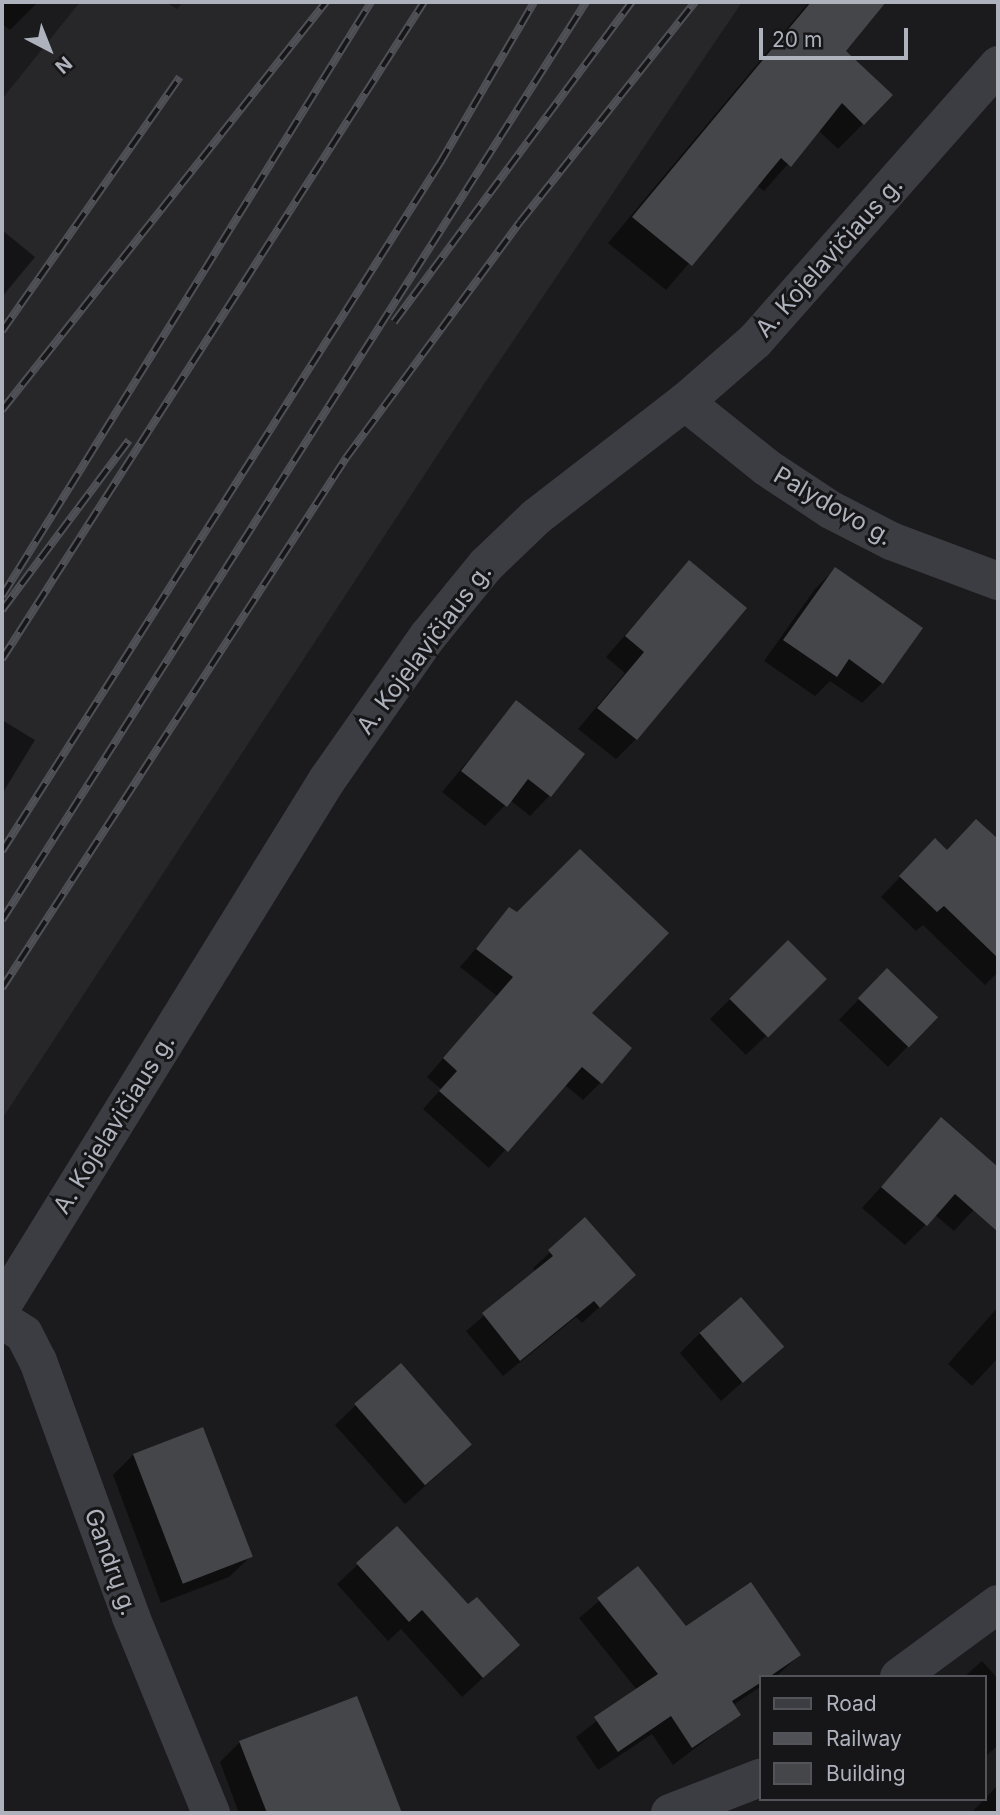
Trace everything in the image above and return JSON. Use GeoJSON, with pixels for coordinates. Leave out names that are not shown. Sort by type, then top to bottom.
{"type":"FeatureCollection","features":[{"type":"Feature","properties":{"kind":"street","name":"A. Kojelavičiaus g."},"geometry":{"type":"LineString","coordinates":[[2,1306],[327,780],[429,636],[486,565],[536,517],[685,402],[755,341],[998,65]]}},
{"type":"Feature","properties":{"kind":"street","name":"Palydovo g."},"geometry":{"type":"LineString","coordinates":[[685,402],[766,467],[831,510],[891,541],[998,581]]}},
{"type":"Feature","properties":{"kind":"street","name":"Gandrų g."},"geometry":{"type":"LineString","coordinates":[[2,1320],[24,1334],[38,1361],[131,1617],[211,1813]]}},
{"type":"Feature","properties":{"kind":"street"},"geometry":{"type":"LineString","coordinates":[[902,1675],[998,1604]]}},
{"type":"Feature","properties":{"kind":"street"},"geometry":{"type":"LineString","coordinates":[[670,1813],[758,1779]]}},
{"type":"Feature","properties":{"kind":"shaded area"},"geometry":{"type":"Polygon","coordinates":[[[80,2],[166,2],[177,9],[183,2],[742,2],[484,384],[2,1119],[2,99],[80,2]]]}},
{"type":"Feature","properties":{"kind":"building"},"geometry":{"type":"Polygon","coordinates":[[[811,2],[886,2],[846,51],[893,95],[864,125],[842,103],[791,167],[781,158],[692,266],[632,217],[811,2]]]}},
{"type":"Feature","properties":{"kind":"building"},"geometry":{"type":"Polygon","coordinates":[[[689,560],[747,608],[637,740],[597,708],[644,652],[625,636],[689,560]]]}},
{"type":"Feature","properties":{"kind":"building"},"geometry":{"type":"Polygon","coordinates":[[[835,567],[923,628],[883,684],[849,659],[837,677],[783,640],[835,567]]]}},
{"type":"Feature","properties":{"kind":"building"},"geometry":{"type":"Polygon","coordinates":[[[516,700],[585,754],[551,797],[528,779],[507,807],[461,771],[516,700]]]}},
{"type":"Feature","properties":{"kind":"building"},"geometry":{"type":"Polygon","coordinates":[[[976,819],[998,839],[998,958],[944,906],[937,912],[899,876],[935,838],[947,850],[976,819]]]}},
{"type":"Feature","properties":{"kind":"building"},"geometry":{"type":"Polygon","coordinates":[[[580,849],[669,933],[592,1013],[632,1048],[602,1084],[582,1067],[508,1152],[439,1091],[457,1071],[443,1058],[513,977],[476,949],[509,907],[517,912],[580,849]]]}},
{"type":"Feature","properties":{"kind":"building"},"geometry":{"type":"Polygon","coordinates":[[[788,940],[827,979],[768,1038],[729,999],[788,940]]]}},
{"type":"Feature","properties":{"kind":"building"},"geometry":{"type":"Polygon","coordinates":[[[887,968],[938,1017],[909,1048],[858,998],[887,968]]]}},
{"type":"Feature","properties":{"kind":"building"},"geometry":{"type":"Polygon","coordinates":[[[941,1117],[998,1167],[998,1232],[955,1194],[927,1226],[881,1187],[941,1117]]]}},
{"type":"Feature","properties":{"kind":"building"},"geometry":{"type":"Polygon","coordinates":[[[585,1217],[636,1275],[600,1308],[594,1301],[520,1361],[482,1313],[553,1256],[548,1250],[585,1217]]]}},
{"type":"Feature","properties":{"kind":"building"},"geometry":{"type":"Polygon","coordinates":[[[741,1297],[784,1347],[743,1383],[699,1333],[741,1297]]]}},
{"type":"Feature","properties":{"kind":"building"},"geometry":{"type":"Polygon","coordinates":[[[401,1363],[472,1445],[425,1485],[354,1404],[401,1363]]]}},
{"type":"Feature","properties":{"kind":"building"},"geometry":{"type":"Polygon","coordinates":[[[203,1427],[253,1557],[183,1584],[133,1454],[203,1427]]]}},
{"type":"Feature","properties":{"kind":"building"},"geometry":{"type":"Polygon","coordinates":[[[397,1526],[468,1604],[477,1597],[520,1645],[483,1678],[422,1610],[409,1622],[356,1563],[397,1526]]]}},
{"type":"Feature","properties":{"kind":"building"},"geometry":{"type":"Polygon","coordinates":[[[638,1566],[686,1626],[751,1582],[801,1655],[772,1675],[758,1675],[758,1684],[732,1701],[741,1715],[692,1748],[671,1716],[618,1752],[594,1717],[658,1674],[597,1598],[638,1566]]]}},
{"type":"Feature","properties":{"kind":"building"},"geometry":{"type":"Polygon","coordinates":[[[357,1696],[402,1813],[267,1813],[239,1741],[357,1696]]]}},
{"type":"Feature","properties":{"kind":"railway"},"geometry":{"type":"LineString","coordinates":[[2,410],[326,2]]}},
{"type":"Feature","properties":{"kind":"railway"},"geometry":{"type":"LineString","coordinates":[[2,596],[371,2]]}},
{"type":"Feature","properties":{"kind":"railway"},"geometry":{"type":"LineString","coordinates":[[2,659],[424,2]]}},
{"type":"Feature","properties":{"kind":"railway"},"geometry":{"type":"LineString","coordinates":[[2,851],[440,163],[534,2]]}},
{"type":"Feature","properties":{"kind":"railway"},"geometry":{"type":"LineString","coordinates":[[2,920],[586,2]]}},
{"type":"Feature","properties":{"kind":"railway"},"geometry":{"type":"LineString","coordinates":[[394,322],[632,2]]}},
{"type":"Feature","properties":{"kind":"railway"},"geometry":{"type":"LineString","coordinates":[[2,988],[346,458],[520,222],[695,2]]}},
{"type":"Feature","properties":{"kind":"railway"},"geometry":{"type":"LineString","coordinates":[[2,331],[180,77]]}},
{"type":"Feature","properties":{"kind":"railway"},"geometry":{"type":"LineString","coordinates":[[2,610],[129,440]]}}]}
